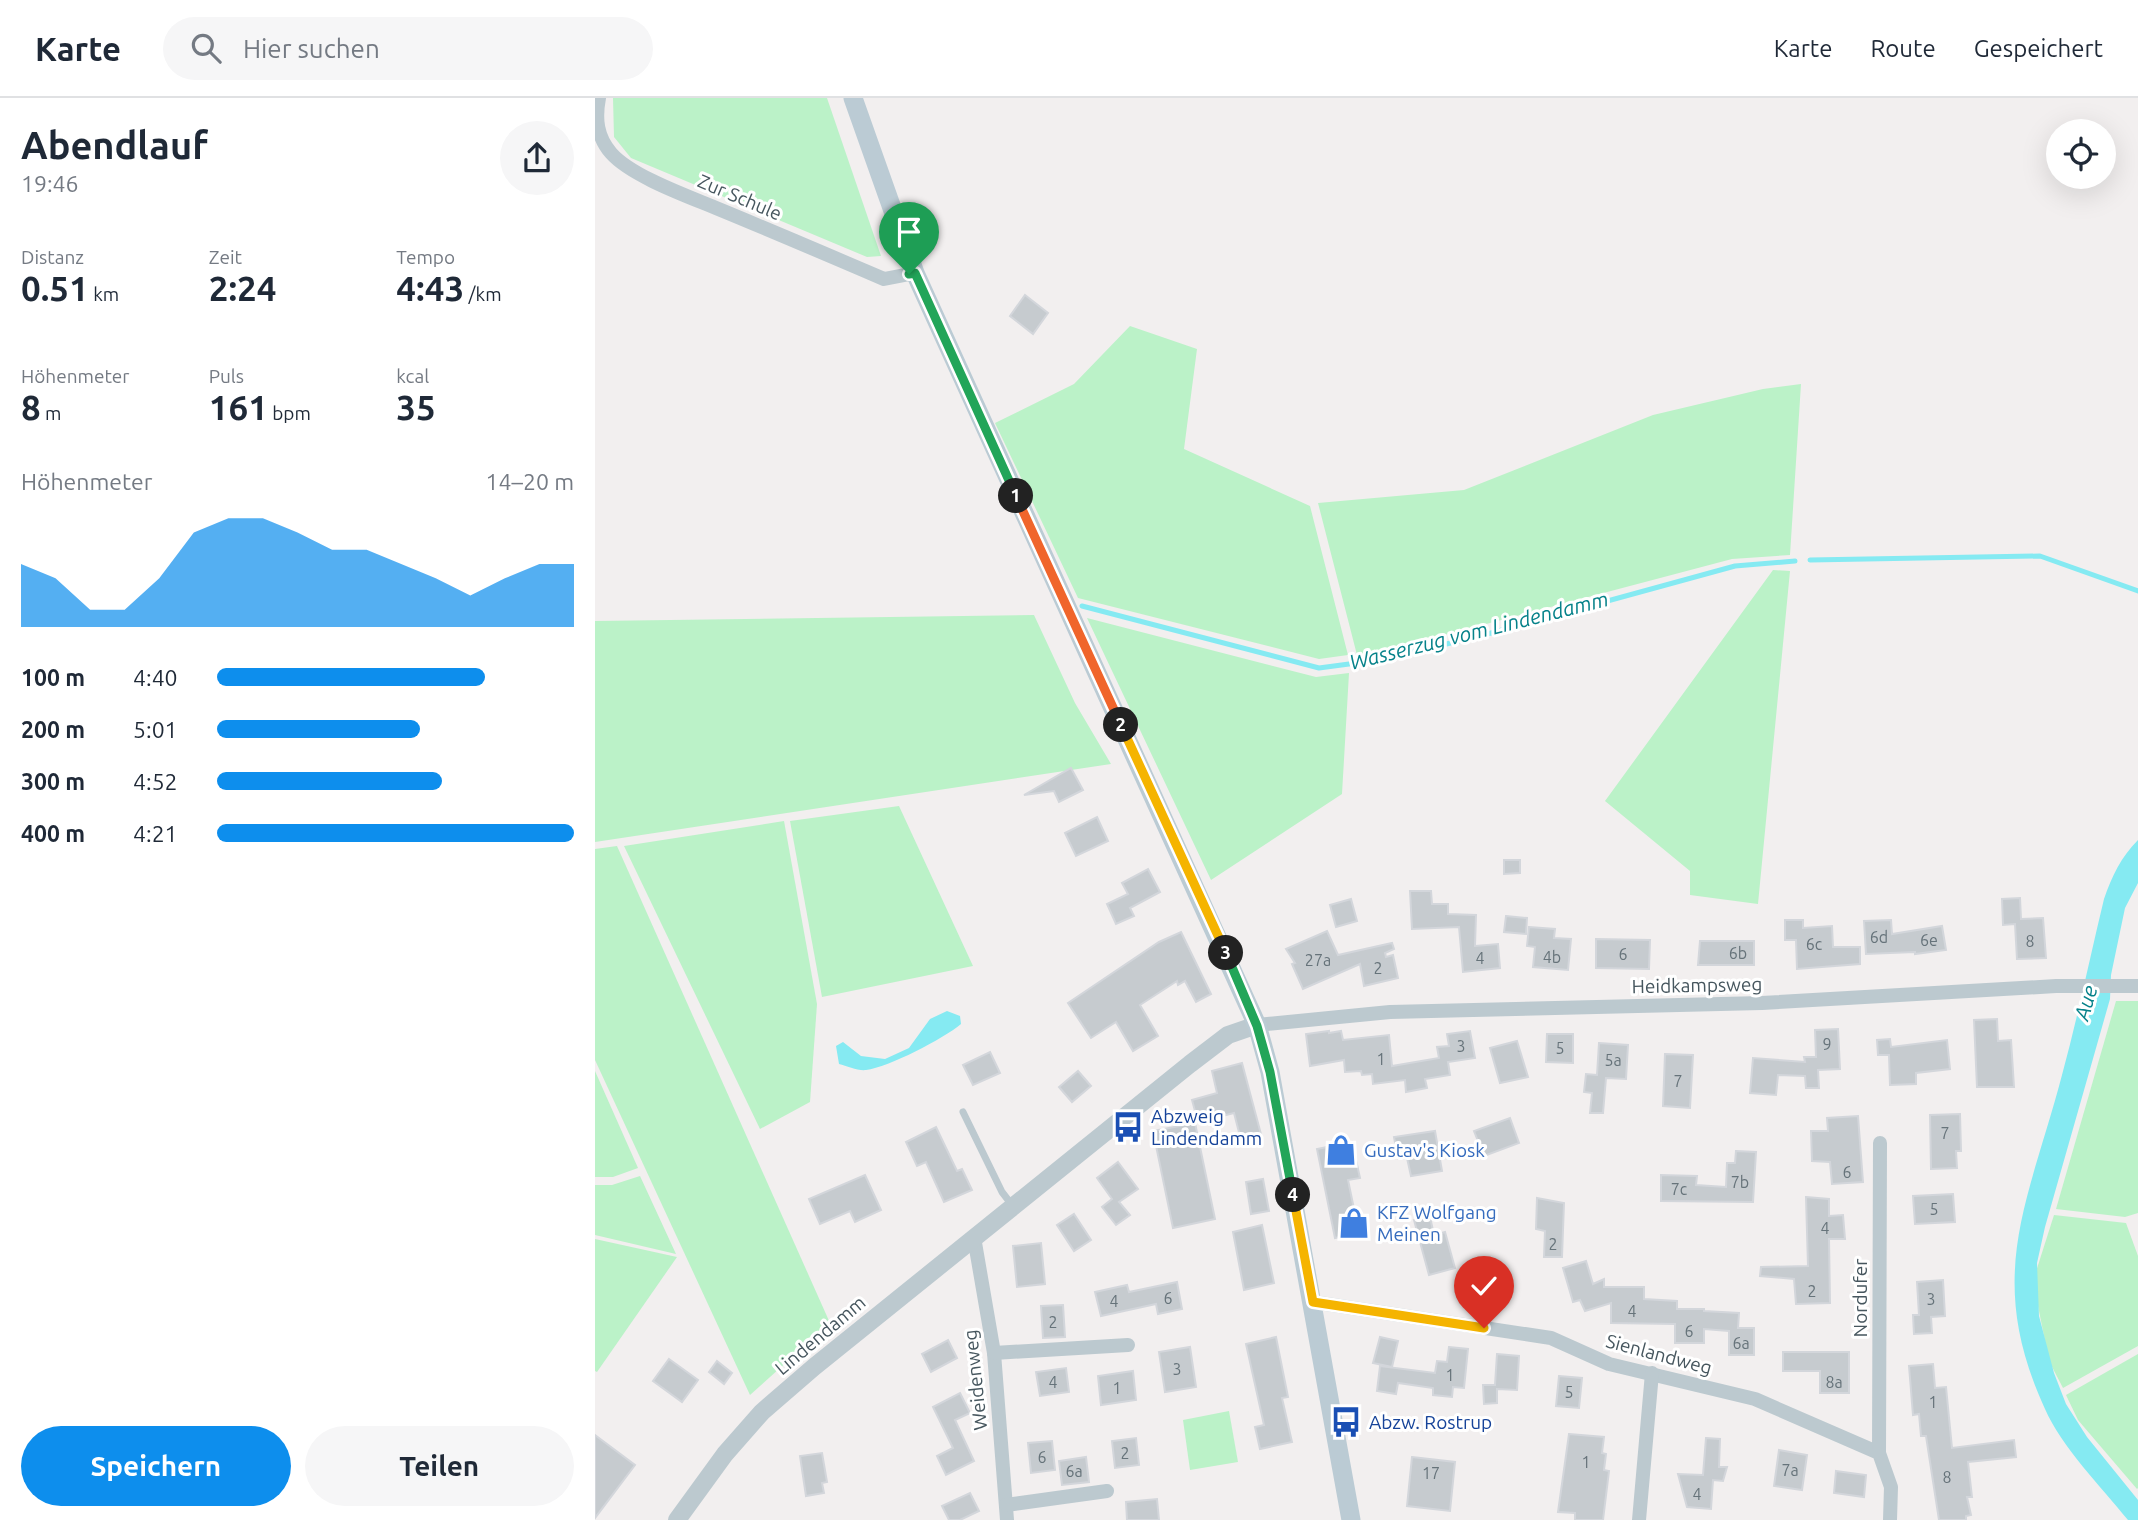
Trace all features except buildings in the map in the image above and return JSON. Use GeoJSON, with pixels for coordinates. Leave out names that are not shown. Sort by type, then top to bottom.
{"type":"FeatureCollection","features":[{"type":"Feature","properties":{"kind":"main road"},"geometry":{"type":"LineString","coordinates":[[853,98],[915,273],[1257,1026],[1270,1072],[1352,1520]]}},
{"type":"Feature","properties":{"kind":"street","name":"Zur Schule"},"geometry":{"type":"LineString","coordinates":[[598,101],[598,139],[624,165],[683,194],[884,279],[915,273]]}},
{"type":"Feature","properties":{"kind":"street","name":"Heidkampsweg"},"geometry":{"type":"LineString","coordinates":[[1257,1026],[1390,1012],[1762,1003],[2072,986],[2132,986]]}},
{"type":"Feature","properties":{"kind":"street","name":"Lindendamm"},"geometry":{"type":"LineString","coordinates":[[677,1520],[725,1454],[762,1412],[814,1367],[1228,1035],[1257,1026]]}},
{"type":"Feature","properties":{"kind":"street","name":"Nordufer"},"geometry":{"type":"LineString","coordinates":[[1879,1453],[1880,1143]]}},
{"type":"Feature","properties":{"kind":"street","name":"Weidenweg"},"geometry":{"type":"LineString","coordinates":[[974,1237],[994,1353],[1007,1520]]}},
{"type":"Feature","properties":{"kind":"street","name":"Sienlandweg"},"geometry":{"type":"LineString","coordinates":[[1313,1302],[1551,1338],[1609,1364],[1755,1399],[1879,1453]]}},
{"type":"Feature","properties":{"kind":"street"},"geometry":{"type":"LineString","coordinates":[[994,1353],[1128,1345]]}},
{"type":"Feature","properties":{"kind":"street"},"geometry":{"type":"LineString","coordinates":[[1639,1520],[1651,1373]]}},
{"type":"Feature","properties":{"kind":"street"},"geometry":{"type":"LineString","coordinates":[[1879,1453],[1891,1486],[1890,1520]]}},
{"type":"Feature","properties":{"kind":"street"},"geometry":{"type":"LineString","coordinates":[[1006,1505],[1107,1491]]}},
{"type":"Feature","properties":{"kind":"lane"},"geometry":{"type":"LineString","coordinates":[[964,1112],[1002,1192],[1013,1205]]}},
{"type":"Feature","properties":{"kind":"green space"},"geometry":{"type":"Polygon","coordinates":[[[613,98],[827,98],[881,256],[867,257],[631,158],[614,137],[613,98]]]}},
{"type":"Feature","properties":{"kind":"green space"},"geometry":{"type":"Polygon","coordinates":[[[1130,326],[1197,349],[1184,449],[1310,506],[1348,655],[1319,659],[1078,598],[995,423],[1074,384],[1130,326]]]}},
{"type":"Feature","properties":{"kind":"green space"},"geometry":{"type":"Polygon","coordinates":[[[1801,384],[1790,555],[1732,559],[1376,653],[1357,655],[1318,503],[1464,490],[1653,415],[1763,389],[1801,384]]]}},
{"type":"Feature","properties":{"kind":"green space"},"geometry":{"type":"Polygon","coordinates":[[[1773,570],[1790,571],[1758,904],[1690,895],[1690,871],[1605,801],[1773,570]]]}},
{"type":"Feature","properties":{"kind":"green space"},"geometry":{"type":"Polygon","coordinates":[[[1034,615],[1075,703],[1111,764],[595,842],[595,621],[1034,615]]]}},
{"type":"Feature","properties":{"kind":"green space"},"geometry":{"type":"Polygon","coordinates":[[[1087,618],[1316,677],[1349,673],[1342,794],[1211,880],[1087,618]]]}},
{"type":"Feature","properties":{"kind":"green space"},"geometry":{"type":"Polygon","coordinates":[[[899,806],[973,966],[822,997],[790,821],[899,806]]]}},
{"type":"Feature","properties":{"kind":"green space"},"geometry":{"type":"Polygon","coordinates":[[[784,821],[817,1004],[810,1102],[760,1129],[624,846],[784,821]]]}},
{"type":"Feature","properties":{"kind":"green space"},"geometry":{"type":"Polygon","coordinates":[[[617,846],[830,1323],[750,1395],[595,1060],[595,849],[617,846]]]}},
{"type":"Feature","properties":{"kind":"green space"},"geometry":{"type":"Polygon","coordinates":[[[2116,1001],[2138,1001],[2138,1213],[2125,1217],[2056,1209],[2116,1001]]]}},
{"type":"Feature","properties":{"kind":"green space"},"geometry":{"type":"Polygon","coordinates":[[[595,1071],[638,1168],[613,1177],[595,1177],[595,1071]]]}},
{"type":"Feature","properties":{"kind":"green space"},"geometry":{"type":"Polygon","coordinates":[[[640,1176],[676,1254],[595,1235],[595,1185],[612,1185],[640,1176]]]}},
{"type":"Feature","properties":{"kind":"green space"},"geometry":{"type":"Polygon","coordinates":[[[2054,1215],[2126,1223],[2138,1256],[2138,1346],[2063,1388],[2049,1361],[2033,1281],[2054,1215]]]}},
{"type":"Feature","properties":{"kind":"green space"},"geometry":{"type":"Polygon","coordinates":[[[595,1239],[677,1257],[597,1372],[595,1371],[595,1239]]]}},
{"type":"Feature","properties":{"kind":"green space"},"geometry":{"type":"Polygon","coordinates":[[[2138,1354],[2137,1489],[2078,1420],[2066,1395],[2138,1354]]]}},
{"type":"Feature","properties":{"kind":"green space"},"geometry":{"type":"Polygon","coordinates":[[[1229,1411],[1238,1462],[1190,1470],[1183,1420],[1229,1411]]]}},
{"type":"Feature","properties":{"kind":"water","name":"Aue"},"geometry":{"type":"Polygon","coordinates":[[[2138,840],[2138,883],[2125,908],[2111,975],[2110,999],[2037,1263],[2039,1316],[2054,1373],[2066,1404],[2087,1437],[2138,1500],[2138,1520],[2128,1520],[2071,1452],[2045,1409],[2027,1362],[2017,1319],[2015,1279],[2018,1240],[2026,1202],[2068,1053],[2104,899],[2118,867],[2138,840]]]}},
{"type":"Feature","properties":{"kind":"water"},"geometry":{"type":"Polygon","coordinates":[[[947,1011],[960,1016],[961,1024],[915,1051],[888,1064],[866,1070],[839,1064],[836,1046],[843,1042],[861,1056],[885,1059],[909,1048],[930,1019],[947,1011]]]}},
{"type":"Feature","properties":{"kind":"waterway","name":"Wasserzug vom Lindendamm"},"geometry":{"type":"LineString","coordinates":[[1810,560],[2040,556],[2138,591]]}},
{"type":"Feature","properties":{"kind":"waterway","name":"Wasserzug vom Lindendamm"},"geometry":{"type":"LineString","coordinates":[[1082,606],[1319,668],[1379,660],[1480,636],[1735,566],[1795,561]]}},
{"type":"Feature","properties":{"kind":"place","name":"Abzweig Lindendamm"},"geometry":{"type":"Point","coordinates":[1128,1127]}},
{"type":"Feature","properties":{"kind":"place","name":"Gustav's Kiosk"},"geometry":{"type":"Point","coordinates":[1341,1150]}},
{"type":"Feature","properties":{"kind":"place","name":"KFZ Wolfgang Meinen"},"geometry":{"type":"Point","coordinates":[1354,1223]}},
{"type":"Feature","properties":{"kind":"place","name":"Abzw. Rostrup"},"geometry":{"type":"Point","coordinates":[1346,1422]}},
{"type":"Feature","properties":{"kind":"route"},"geometry":{"type":"LineString","coordinates":[[909,274],[915,273],[1257,1026],[1270,1072],[1313,1302],[1484,1328]]}}]}
